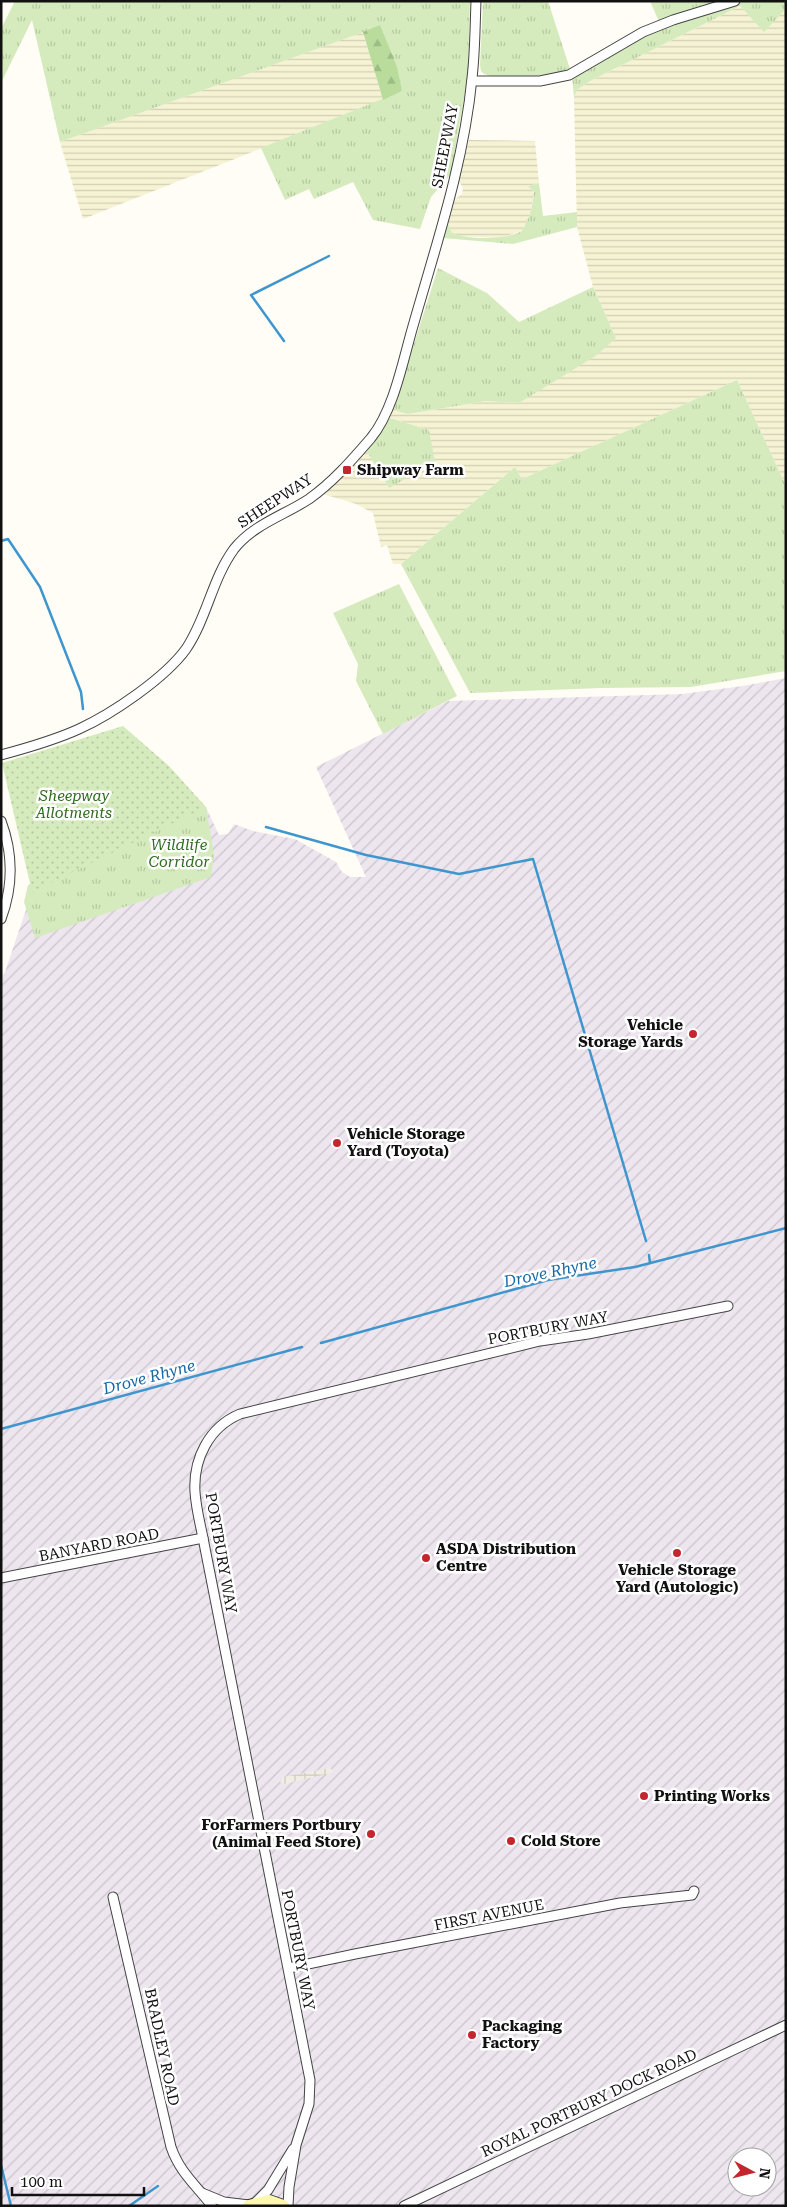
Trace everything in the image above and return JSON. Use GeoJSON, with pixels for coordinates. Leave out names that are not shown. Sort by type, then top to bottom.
{"type":"FeatureCollection","features":[{"type":"Feature","properties":{"kind":"street","name":"SHEEPWAY"},"geometry":{"type":"LineString","coordinates":[[1,755],[79,729],[116,708],[164,673],[186,648],[203,616],[226,563],[242,540],[254,529],[309,498],[338,474],[373,435],[386,412],[400,370],[456,169],[472,81],[476,1]]}},
{"type":"Feature","properties":{"kind":"street"},"geometry":{"type":"LineString","coordinates":[[472,81],[540,81],[569,75],[643,32],[673,20],[736,1]]}},
{"type":"Feature","properties":{"kind":"street"},"geometry":{"type":"LineString","coordinates":[[1,821],[6,833],[10,865],[10,887],[1,919]]}},
{"type":"Feature","properties":{"kind":"street","name":"PORTBURY WAY"},"geometry":{"type":"LineString","coordinates":[[288,2206],[296,2144],[309,2104],[310,2080],[195,1492],[201,1452],[213,1433],[227,1420],[326,1393],[540,1341],[588,1334],[728,1306]]}},
{"type":"Feature","properties":{"kind":"street","name":"BANYARD ROAD"},"geometry":{"type":"LineString","coordinates":[[1,1578],[203,1538]]}},
{"type":"Feature","properties":{"kind":"street","name":"FIRST AVENUE"},"geometry":{"type":"LineString","coordinates":[[289,1968],[620,1904],[692,1895],[694,1891]]}},
{"type":"Feature","properties":{"kind":"street","name":"BRADLEY ROAD"},"geometry":{"type":"LineString","coordinates":[[113,1897],[171,2147],[176,2160],[189,2181],[212,2206]]}},
{"type":"Feature","properties":{"kind":"street","name":"ROYAL PORTBURY DOCK ROAD"},"geometry":{"type":"LineString","coordinates":[[404,2206],[786,2025]]}},
{"type":"Feature","properties":{"kind":"street","name":"PORTBURY WAY"},"geometry":{"type":"LineString","coordinates":[[251,2205],[268,2190],[296,2144]]}},
{"type":"Feature","properties":{"kind":"street","name":"BRADLEY ROAD"},"geometry":{"type":"LineString","coordinates":[[202,2193],[224,2202],[251,2205]]}},
{"type":"Feature","properties":{"kind":"street"},"geometry":{"type":"LineString","coordinates":[[251,2205],[269,2201],[283,2206]]}},
{"type":"Feature","properties":{"kind":"shaded area"},"geometry":{"type":"Polygon","coordinates":[[[740,6],[764,31],[786,9],[786,486],[737,380],[522,479],[515,467],[401,564],[393,564],[387,545],[381,547],[373,513],[356,504],[323,494],[366,450],[389,488],[429,430],[390,418],[394,407],[398,411],[409,414],[486,401],[519,403],[616,338],[593,287],[577,227],[574,97],[578,89],[592,80],[740,6]]]}},
{"type":"Feature","properties":{"kind":"shaded area"},"geometry":{"type":"Polygon","coordinates":[[[363,32],[383,100],[83,219],[60,142],[363,32]]]}},
{"type":"Feature","properties":{"kind":"shaded area"},"geometry":{"type":"Polygon","coordinates":[[[469,140],[535,141],[539,183],[528,186],[534,192],[533,200],[529,219],[522,231],[499,238],[460,236],[452,233],[448,224],[455,199],[462,194],[463,188],[458,180],[469,140]]]}},
{"type":"Feature","properties":{"kind":"shaded area"},"geometry":{"type":"Polygon","coordinates":[[[786,678],[786,2206],[1,2206],[1,977],[5,972],[32,892],[206,807],[219,835],[228,834],[234,824],[253,831],[295,839],[336,862],[342,872],[350,877],[366,877],[316,767],[448,701],[682,694],[786,678]]]}},
{"type":"Feature","properties":{"kind":"shaded area"},"geometry":{"type":"Polygon","coordinates":[[[330,1768],[333,1771],[331,1773],[284,1784],[280,1782],[283,1777],[330,1768]]]}},
{"type":"Feature","properties":{"kind":"green space"},"geometry":{"type":"Polygon","coordinates":[[[15,1],[470,1],[468,75],[451,174],[431,197],[420,229],[373,220],[353,182],[314,199],[309,189],[285,200],[261,148],[402,91],[380,26],[60,142],[32,20],[1,83],[1,29],[15,1]]]}},
{"type":"Feature","properties":{"kind":"green space"},"geometry":{"type":"Polygon","coordinates":[[[483,1],[548,1],[570,69],[539,76],[516,78],[494,77],[484,74],[481,71],[480,65],[483,1]]]}},
{"type":"Feature","properties":{"kind":"green space"},"geometry":{"type":"Polygon","coordinates":[[[650,1],[721,1],[659,22],[650,1]]]}},
{"type":"Feature","properties":{"kind":"green space"},"geometry":{"type":"Polygon","coordinates":[[[744,1],[786,1],[786,9],[764,32],[740,6],[592,80],[578,89],[574,97],[572,77],[650,33],[744,1]]]}},
{"type":"Feature","properties":{"kind":"green space"},"geometry":{"type":"Polygon","coordinates":[[[380,25],[397,67],[402,91],[383,100],[363,32],[380,25]]]}},
{"type":"Feature","properties":{"kind":"green space"},"geometry":{"type":"Polygon","coordinates":[[[539,183],[543,216],[577,212],[577,227],[513,244],[443,238],[448,224],[452,233],[478,238],[506,236],[522,231],[529,217],[534,192],[528,186],[539,183]]]}},
{"type":"Feature","properties":{"kind":"green space"},"geometry":{"type":"Polygon","coordinates":[[[438,268],[487,293],[519,322],[593,287],[616,338],[597,355],[519,403],[486,401],[408,414],[397,411],[394,407],[438,268]]]}},
{"type":"Feature","properties":{"kind":"green space"},"geometry":{"type":"Polygon","coordinates":[[[737,380],[786,486],[786,671],[691,687],[470,693],[401,564],[515,467],[522,479],[737,380]]]}},
{"type":"Feature","properties":{"kind":"green space"},"geometry":{"type":"Polygon","coordinates":[[[390,418],[429,430],[435,462],[389,488],[366,450],[390,418]]]}},
{"type":"Feature","properties":{"kind":"green space"},"geometry":{"type":"Polygon","coordinates":[[[399,584],[457,696],[383,734],[356,681],[358,664],[333,613],[399,584]]]}},
{"type":"Feature","properties":{"kind":"green space","name":"Sheepway Allotments"},"geometry":{"type":"Polygon","coordinates":[[[123,726],[169,766],[206,807],[32,892],[2,763],[123,726]]]}},
{"type":"Feature","properties":{"kind":"green space","name":"Wildlife Corridor"},"geometry":{"type":"Polygon","coordinates":[[[206,807],[214,854],[211,877],[35,938],[24,902],[28,885],[206,807]]]}},
{"type":"Feature","properties":{"kind":"waterway"},"geometry":{"type":"LineString","coordinates":[[284,341],[251,295],[329,256]]}},
{"type":"Feature","properties":{"kind":"waterway"},"geometry":{"type":"LineString","coordinates":[[1,541],[8,539],[40,587],[81,692],[83,709]]}},
{"type":"Feature","properties":{"kind":"waterway"},"geometry":{"type":"LineString","coordinates":[[266,827],[366,855],[459,874],[533,859],[646,1241]]}},
{"type":"Feature","properties":{"kind":"waterway","name":"Drove Rhyne"},"geometry":{"type":"LineString","coordinates":[[321,1343],[548,1280],[635,1267],[786,1228]]}},
{"type":"Feature","properties":{"kind":"waterway"},"geometry":{"type":"LineString","coordinates":[[649,1255],[650,1263]]}},
{"type":"Feature","properties":{"kind":"waterway","name":"Drove Rhyne"},"geometry":{"type":"LineString","coordinates":[[1,1429],[302,1347]]}},
{"type":"Feature","properties":{"kind":"waterway","name":"Drove Rhyne"},"geometry":{"type":"LineString","coordinates":[[1,2165],[11,2206]]}},
{"type":"Feature","properties":{"kind":"waterway","name":"Drove Rhyne"},"geometry":{"type":"LineString","coordinates":[[129,2206],[158,2186]]}},
{"type":"Feature","properties":{"kind":"place","name":"Shipway Farm"},"geometry":{"type":"Point","coordinates":[347,470]}},
{"type":"Feature","properties":{"kind":"place","name":"Vehicle Storage Yards"},"geometry":{"type":"Point","coordinates":[693,1034]}},
{"type":"Feature","properties":{"kind":"place","name":"Vehicle Storage Yard (Toyota)"},"geometry":{"type":"Point","coordinates":[337,1143]}},
{"type":"Feature","properties":{"kind":"place","name":"Vehicle Storage Yard (Autologic)"},"geometry":{"type":"Point","coordinates":[677,1553]}},
{"type":"Feature","properties":{"kind":"place","name":"ASDA Distribution Centre"},"geometry":{"type":"Point","coordinates":[426,1558]}},
{"type":"Feature","properties":{"kind":"place","name":"Printing Works"},"geometry":{"type":"Point","coordinates":[644,1796]}},
{"type":"Feature","properties":{"kind":"place","name":"ForFarmers Portbury (Animal Feed Store)"},"geometry":{"type":"Point","coordinates":[371,1834]}},
{"type":"Feature","properties":{"kind":"place","name":"Cold Store"},"geometry":{"type":"Point","coordinates":[511,1841]}},
{"type":"Feature","properties":{"kind":"place","name":"Packaging Factory"},"geometry":{"type":"Point","coordinates":[472,2035]}}]}
